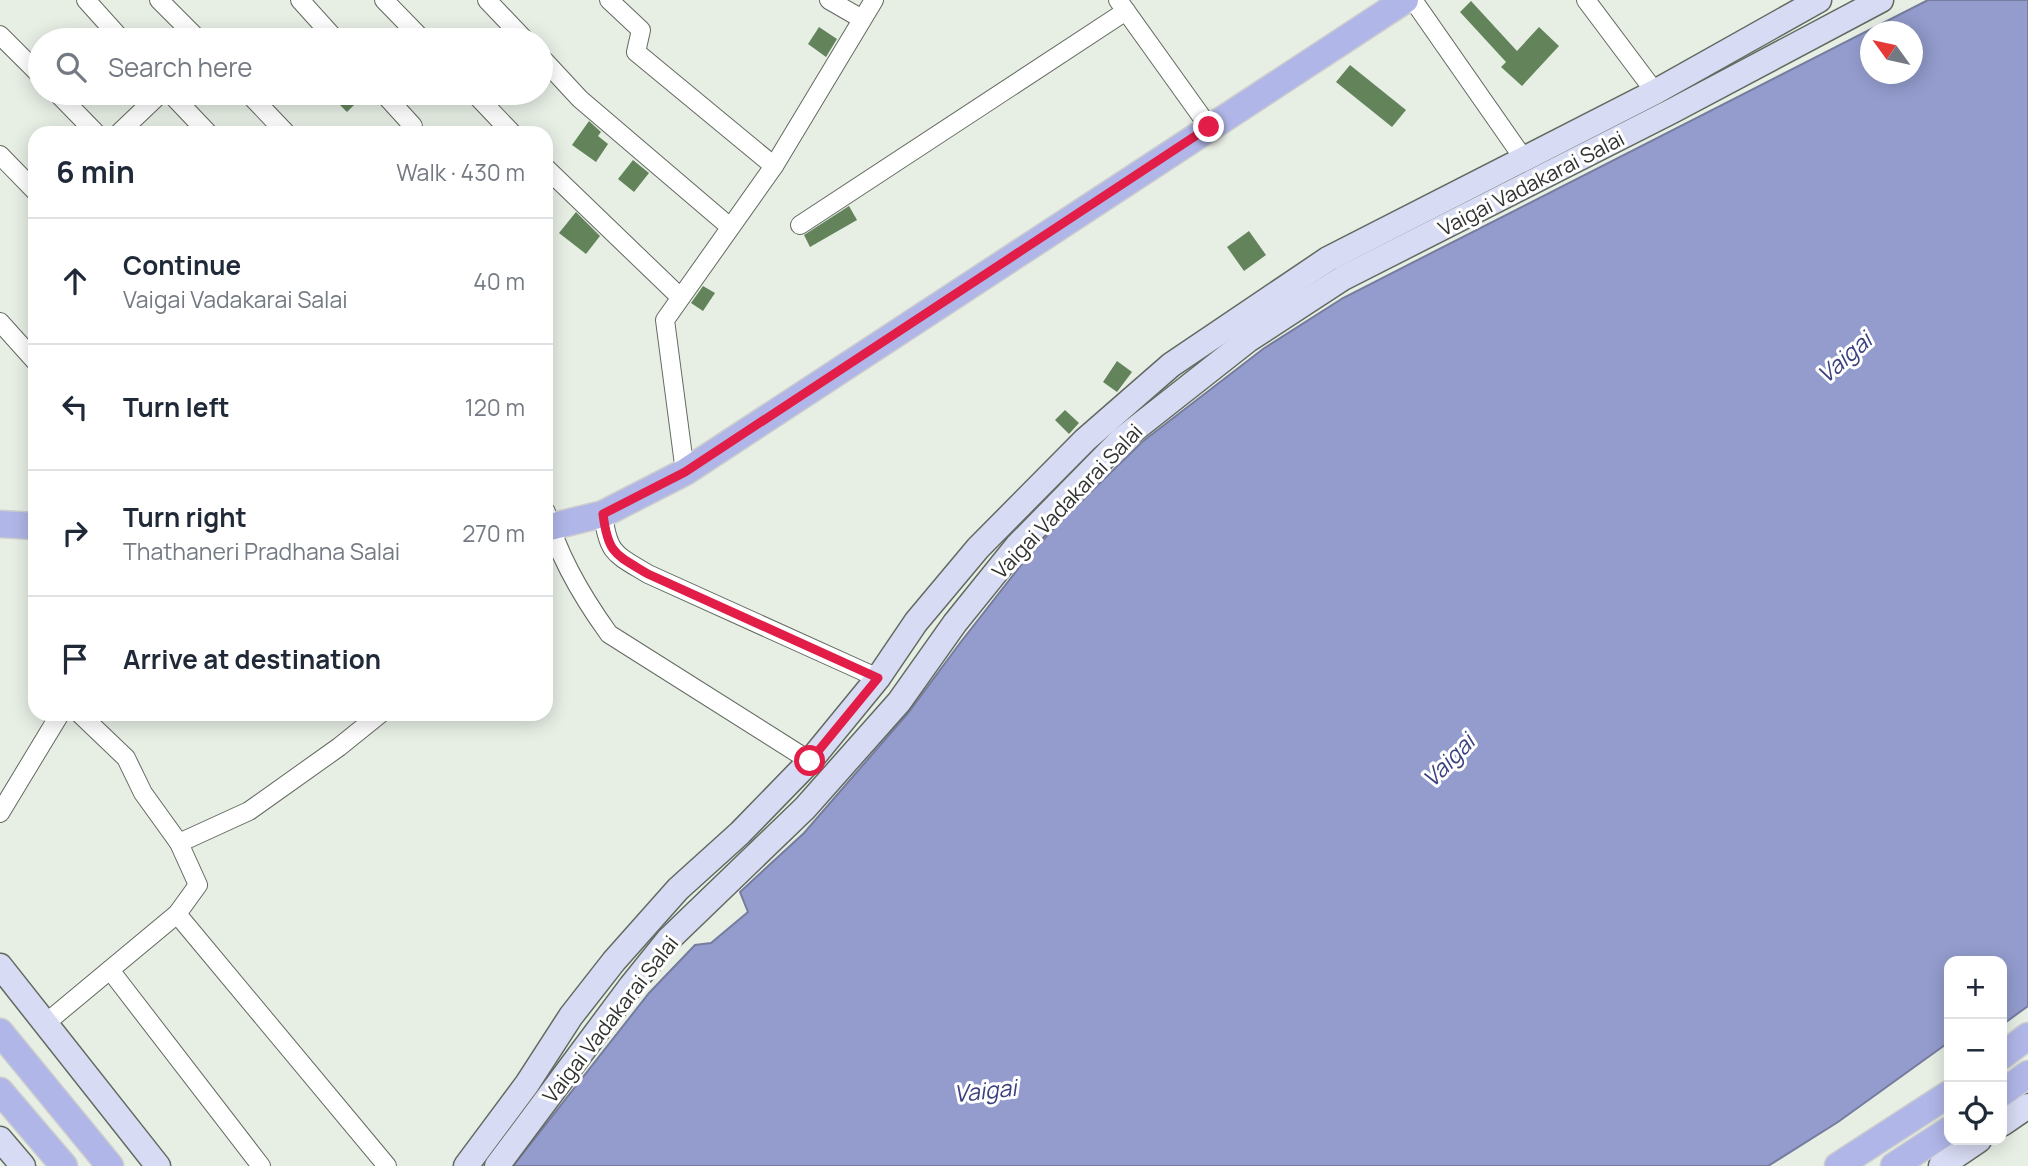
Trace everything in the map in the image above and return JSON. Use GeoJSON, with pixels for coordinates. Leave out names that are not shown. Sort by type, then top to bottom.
{"type":"FeatureCollection","features":[{"type":"Feature","properties":{"kind":"main road"},"geometry":{"type":"LineString","coordinates":[[553,521],[603,514],[685,472],[1405,0]]}},
{"type":"Feature","properties":{"kind":"main road","name":"Vaigai Vadakarai Salai"},"geometry":{"type":"LineString","coordinates":[[497,1166],[668,940],[805,808],[899,702],[956,623],[1017,546],[1121,440],[1248,340],[1343,278],[1672,111],[1881,0]]}},
{"type":"Feature","properties":{"kind":"main road","name":"Vaigai Vadakarai Salai"},"geometry":{"type":"LineString","coordinates":[[466,1166],[527,1084],[571,1016],[621,953],[678,889],[740,833],[810,761],[878,678],[916,622],[978,548],[1085,440],[1171,365],[1328,259],[1655,92],[1808,2]]}},
{"type":"Feature","properties":{"kind":"main road"},"geometry":{"type":"LineString","coordinates":[[0,524],[28,526]]}},
{"type":"Feature","properties":{"kind":"main road"},"geometry":{"type":"LineString","coordinates":[[0,966],[158,1166]]}},
{"type":"Feature","properties":{"kind":"main road"},"geometry":{"type":"LineString","coordinates":[[0,1032],[110,1166]]}},
{"type":"Feature","properties":{"kind":"main road"},"geometry":{"type":"LineString","coordinates":[[2007,1052],[2028,1036]]}},
{"type":"Feature","properties":{"kind":"main road"},"geometry":{"type":"LineString","coordinates":[[2007,1089],[2028,1074]]}},
{"type":"Feature","properties":{"kind":"main road"},"geometry":{"type":"LineString","coordinates":[[0,1091],[64,1166]]}},
{"type":"Feature","properties":{"kind":"main road"},"geometry":{"type":"LineString","coordinates":[[1838,1166],[1944,1097]]}},
{"type":"Feature","properties":{"kind":"main road"},"geometry":{"type":"LineString","coordinates":[[2007,1121],[2028,1106]]}},
{"type":"Feature","properties":{"kind":"main road"},"geometry":{"type":"LineString","coordinates":[[1894,1166],[1944,1133]]}},
{"type":"Feature","properties":{"kind":"main road"},"geometry":{"type":"LineString","coordinates":[[0,1139],[23,1166]]}},
{"type":"Feature","properties":{"kind":"main road"},"geometry":{"type":"LineString","coordinates":[[1941,1166],[1972,1145]]}},
{"type":"Feature","properties":{"kind":"street"},"geometry":{"type":"LineString","coordinates":[[86,0],[111,28]]}},
{"type":"Feature","properties":{"kind":"street"},"geometry":{"type":"LineString","coordinates":[[159,0],[187,28]]}},
{"type":"Feature","properties":{"kind":"street"},"geometry":{"type":"LineString","coordinates":[[300,0],[325,28]]}},
{"type":"Feature","properties":{"kind":"street"},"geometry":{"type":"LineString","coordinates":[[384,0],[411,28]]}},
{"type":"Feature","properties":{"kind":"street"},"geometry":{"type":"LineString","coordinates":[[487,0],[514,28]]}},
{"type":"Feature","properties":{"kind":"street"},"geometry":{"type":"LineString","coordinates":[[609,0],[641,30],[636,52],[774,166]]}},
{"type":"Feature","properties":{"kind":"street"},"geometry":{"type":"LineString","coordinates":[[829,0],[862,19]]}},
{"type":"Feature","properties":{"kind":"street"},"geometry":{"type":"LineString","coordinates":[[685,472],[665,320],[774,166],[874,0]]}},
{"type":"Feature","properties":{"kind":"street"},"geometry":{"type":"LineString","coordinates":[[1413,0],[1524,159]]}},
{"type":"Feature","properties":{"kind":"street"},"geometry":{"type":"LineString","coordinates":[[1586,0],[1655,92]]}},
{"type":"Feature","properties":{"kind":"street"},"geometry":{"type":"LineString","coordinates":[[800,225],[1122,6],[1209,127]]}},
{"type":"Feature","properties":{"kind":"street"},"geometry":{"type":"LineString","coordinates":[[0,35],[28,63]]}},
{"type":"Feature","properties":{"kind":"street"},"geometry":{"type":"LineString","coordinates":[[553,70],[580,99],[730,228]]}},
{"type":"Feature","properties":{"kind":"street"},"geometry":{"type":"LineString","coordinates":[[69,105],[89,126]]}},
{"type":"Feature","properties":{"kind":"street"},"geometry":{"type":"LineString","coordinates":[[126,126],[148,105]]}},
{"type":"Feature","properties":{"kind":"street"},"geometry":{"type":"LineString","coordinates":[[181,105],[201,126]]}},
{"type":"Feature","properties":{"kind":"street"},"geometry":{"type":"LineString","coordinates":[[259,105],[279,126]]}},
{"type":"Feature","properties":{"kind":"street"},"geometry":{"type":"LineString","coordinates":[[394,105],[413,126]]}},
{"type":"Feature","properties":{"kind":"street"},"geometry":{"type":"LineString","coordinates":[[485,105],[505,126]]}},
{"type":"Feature","properties":{"kind":"street"},"geometry":{"type":"LineString","coordinates":[[0,155],[28,184]]}},
{"type":"Feature","properties":{"kind":"street"},"geometry":{"type":"LineString","coordinates":[[553,175],[680,298]]}},
{"type":"Feature","properties":{"kind":"street"},"geometry":{"type":"LineString","coordinates":[[0,322],[28,353]]}},
{"type":"Feature","properties":{"kind":"street"},"geometry":{"type":"LineString","coordinates":[[603,514],[606,541],[613,550],[648,574],[878,678]]}},
{"type":"Feature","properties":{"kind":"street"},"geometry":{"type":"LineString","coordinates":[[553,534],[587,604],[609,634],[810,761]]}},
{"type":"Feature","properties":{"kind":"street"},"geometry":{"type":"LineString","coordinates":[[0,813],[56,721]]}},
{"type":"Feature","properties":{"kind":"street"},"geometry":{"type":"LineString","coordinates":[[46,1023],[177,914],[198,885],[179,843],[143,793],[126,758],[87,721]]}},
{"type":"Feature","properties":{"kind":"street"},"geometry":{"type":"LineString","coordinates":[[179,843],[248,811],[371,721]]}},
{"type":"Feature","properties":{"kind":"street"},"geometry":{"type":"LineString","coordinates":[[177,914],[387,1166]]}},
{"type":"Feature","properties":{"kind":"street"},"geometry":{"type":"LineString","coordinates":[[110,970],[261,1166]]}},
{"type":"Feature","properties":{"kind":"water","name":"Vaigai"},"geometry":{"type":"Polygon","coordinates":[[[1928,0],[2028,0],[2028,1006],[2007,1021],[2007,956],[1944,956],[1944,1046],[1838,1122],[1768,1166],[513,1166],[649,993],[695,945],[711,943],[748,912],[740,892],[804,833],[908,713],[1025,560],[1057,525],[1142,442],[1263,349],[1343,298],[1860,35],[1860,84],[1923,84],[1923,21],[1887,21],[1928,0]]]}},
{"type":"Feature","properties":{"kind":"building"},"geometry":{"type":"Polygon","coordinates":[[[1471,1],[1517,51],[1539,27],[1559,46],[1522,86],[1501,67],[1506,62],[1460,12],[1471,1]]]}},
{"type":"Feature","properties":{"kind":"building"},"geometry":{"type":"Polygon","coordinates":[[[819,27],[837,39],[826,57],[808,44],[819,27]]]}},
{"type":"Feature","properties":{"kind":"building"},"geometry":{"type":"Polygon","coordinates":[[[1350,65],[1406,110],[1392,127],[1336,82],[1350,65]]]}},
{"type":"Feature","properties":{"kind":"building"},"geometry":{"type":"Polygon","coordinates":[[[340,105],[354,105],[347,112],[340,105]]]}},
{"type":"Feature","properties":{"kind":"building"},"geometry":{"type":"Polygon","coordinates":[[[589,121],[601,132],[598,136],[608,144],[596,162],[572,145],[589,121]]]}},
{"type":"Feature","properties":{"kind":"building"},"geometry":{"type":"Polygon","coordinates":[[[633,160],[649,173],[634,192],[618,179],[633,160]]]}},
{"type":"Feature","properties":{"kind":"building"},"geometry":{"type":"Polygon","coordinates":[[[849,206],[857,220],[810,247],[804,235],[849,206]]]}},
{"type":"Feature","properties":{"kind":"building"},"geometry":{"type":"Polygon","coordinates":[[[576,212],[600,236],[586,254],[559,233],[576,212]]]}},
{"type":"Feature","properties":{"kind":"building"},"geometry":{"type":"Polygon","coordinates":[[[1249,231],[1266,255],[1244,271],[1227,247],[1249,231]]]}},
{"type":"Feature","properties":{"kind":"building"},"geometry":{"type":"Polygon","coordinates":[[[703,286],[715,293],[703,311],[691,303],[703,286]]]}},
{"type":"Feature","properties":{"kind":"building"},"geometry":{"type":"Polygon","coordinates":[[[1117,361],[1132,372],[1117,392],[1103,382],[1117,361]]]}},
{"type":"Feature","properties":{"kind":"building"},"geometry":{"type":"Polygon","coordinates":[[[1065,410],[1079,423],[1069,434],[1055,420],[1065,410]]]}},
{"type":"Feature","properties":{"kind":"route"},"geometry":{"type":"LineString","coordinates":[[810,761],[878,678],[648,574],[622,558],[606,541],[603,514],[685,472],[1209,127]]}}]}
